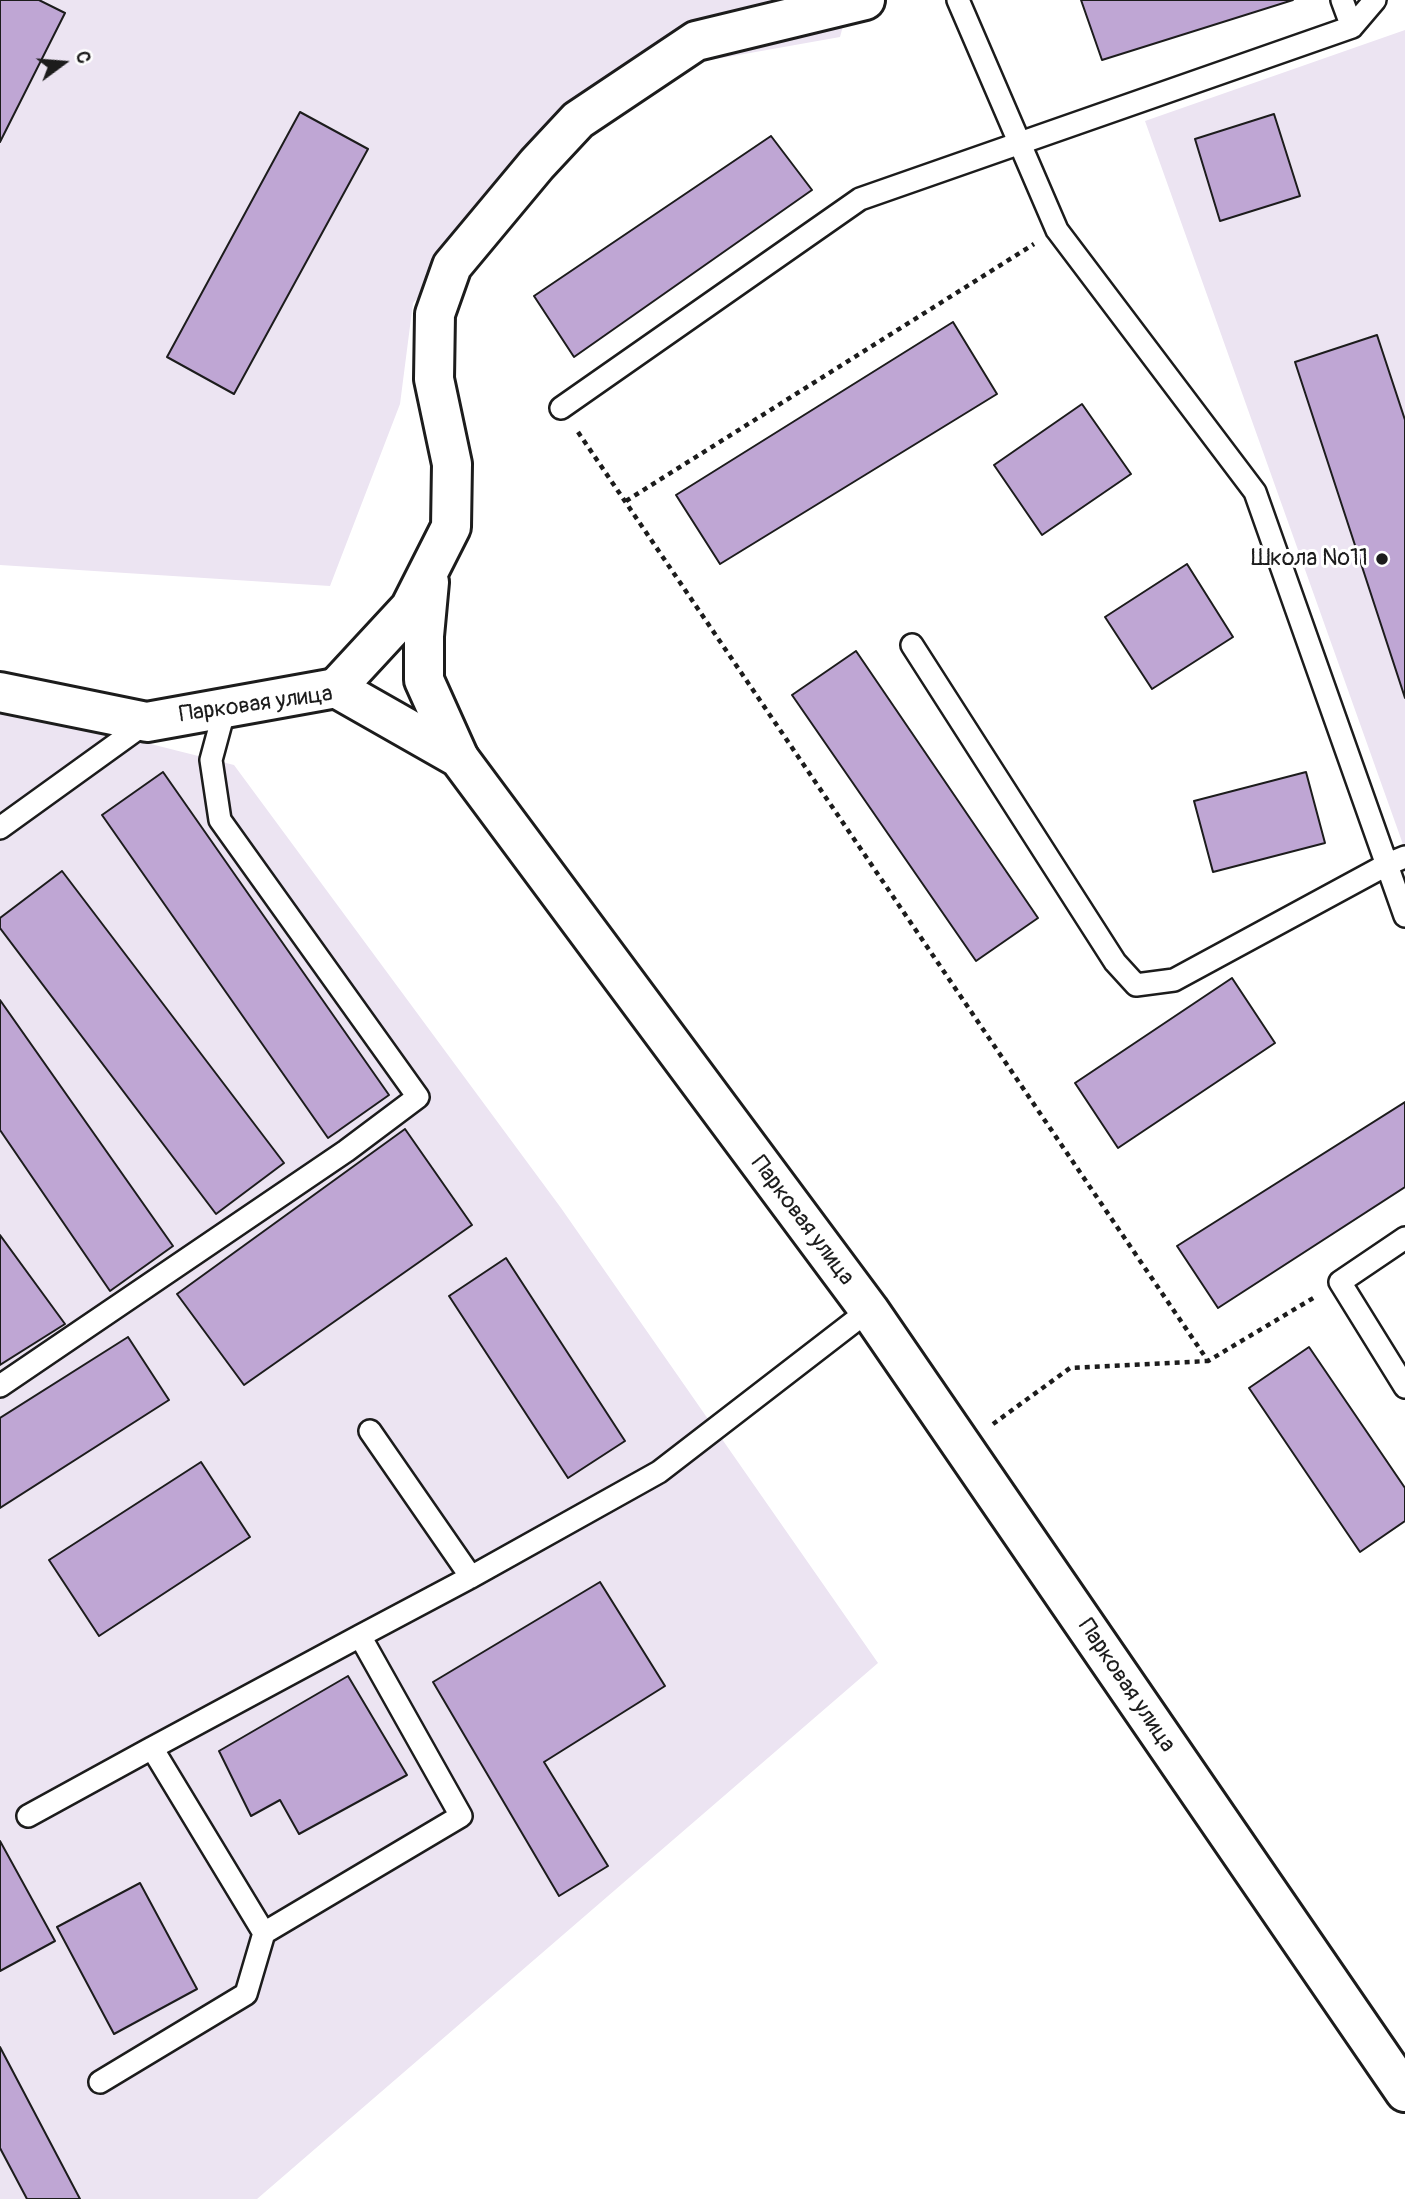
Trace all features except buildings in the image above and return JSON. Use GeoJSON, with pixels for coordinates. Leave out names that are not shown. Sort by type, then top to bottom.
{"type":"FeatureCollection","features":[{"type":"Feature","properties":{"kind":"street"},"geometry":{"type":"LineString","coordinates":[[336,688],[410,608],[451,527],[452,464],[435,379],[435,314],[452,266],[537,164],[578,120],[696,41],[865,0]]}},
{"type":"Feature","properties":{"kind":"street"},"geometry":{"type":"LineString","coordinates":[[430,569],[424,636],[424,680],[459,758]]}},
{"type":"Feature","properties":{"kind":"street","name":"Парковая улица"},"geometry":{"type":"LineString","coordinates":[[0,692],[147,722],[336,688],[459,758],[869,1310],[1405,2092]]}},
{"type":"Feature","properties":{"kind":"lane"},"geometry":{"type":"LineString","coordinates":[[958,0],[1058,230],[1255,492],[1396,860],[1405,916]]}},
{"type":"Feature","properties":{"kind":"lane"},"geometry":{"type":"LineString","coordinates":[[1342,0],[1352,27]]}},
{"type":"Feature","properties":{"kind":"lane"},"geometry":{"type":"LineString","coordinates":[[561,408],[860,199],[1352,27],[1375,0]]}},
{"type":"Feature","properties":{"kind":"lane"},"geometry":{"type":"LineString","coordinates":[[912,645],[1115,962],[1136,985],[1174,979],[1396,860]]}},
{"type":"Feature","properties":{"kind":"lane"},"geometry":{"type":"LineString","coordinates":[[0,1386],[346,1151],[418,1097],[220,820],[211,760],[225,708]]}},
{"type":"Feature","properties":{"kind":"lane"},"geometry":{"type":"LineString","coordinates":[[0,828],[147,722]]}},
{"type":"Feature","properties":{"kind":"lane"},"geometry":{"type":"LineString","coordinates":[[1405,1238],[1340,1282],[1405,1387]]}},
{"type":"Feature","properties":{"kind":"lane"},"geometry":{"type":"LineString","coordinates":[[28,1816],[471,1577],[659,1472],[869,1310]]}},
{"type":"Feature","properties":{"kind":"lane"},"geometry":{"type":"LineString","coordinates":[[370,1431],[471,1577]]}},
{"type":"Feature","properties":{"kind":"lane"},"geometry":{"type":"LineString","coordinates":[[100,2082],[246,1994],[264,1933],[461,1816],[359,1636]]}},
{"type":"Feature","properties":{"kind":"lane"},"geometry":{"type":"LineString","coordinates":[[152,1748],[264,1933]]}},
{"type":"Feature","properties":{"kind":"path"},"geometry":{"type":"LineString","coordinates":[[626,501],[1058,230]]}},
{"type":"Feature","properties":{"kind":"path"},"geometry":{"type":"LineString","coordinates":[[561,408],[1208,1361]]}},
{"type":"Feature","properties":{"kind":"path"},"geometry":{"type":"LineString","coordinates":[[962,1447],[1070,1368],[1208,1361],[1340,1282]]}},
{"type":"Feature","properties":{"kind":"shaded area"},"geometry":{"type":"Polygon","coordinates":[[[0,0],[850,0],[840,37],[626,75],[413,303],[400,404],[330,586],[0,565],[0,0]]]}},
{"type":"Feature","properties":{"kind":"shaded area"},"geometry":{"type":"Polygon","coordinates":[[[1405,30],[1405,850],[1145,121],[1405,30]]]}},
{"type":"Feature","properties":{"kind":"shaded area"},"geometry":{"type":"Polygon","coordinates":[[[0,706],[234,765],[561,1208],[878,1663],[257,2199],[0,2199],[0,706]]]}},
{"type":"Feature","properties":{"kind":"place","name":"Школа №11"},"geometry":{"type":"Point","coordinates":[1382,559]}}]}
